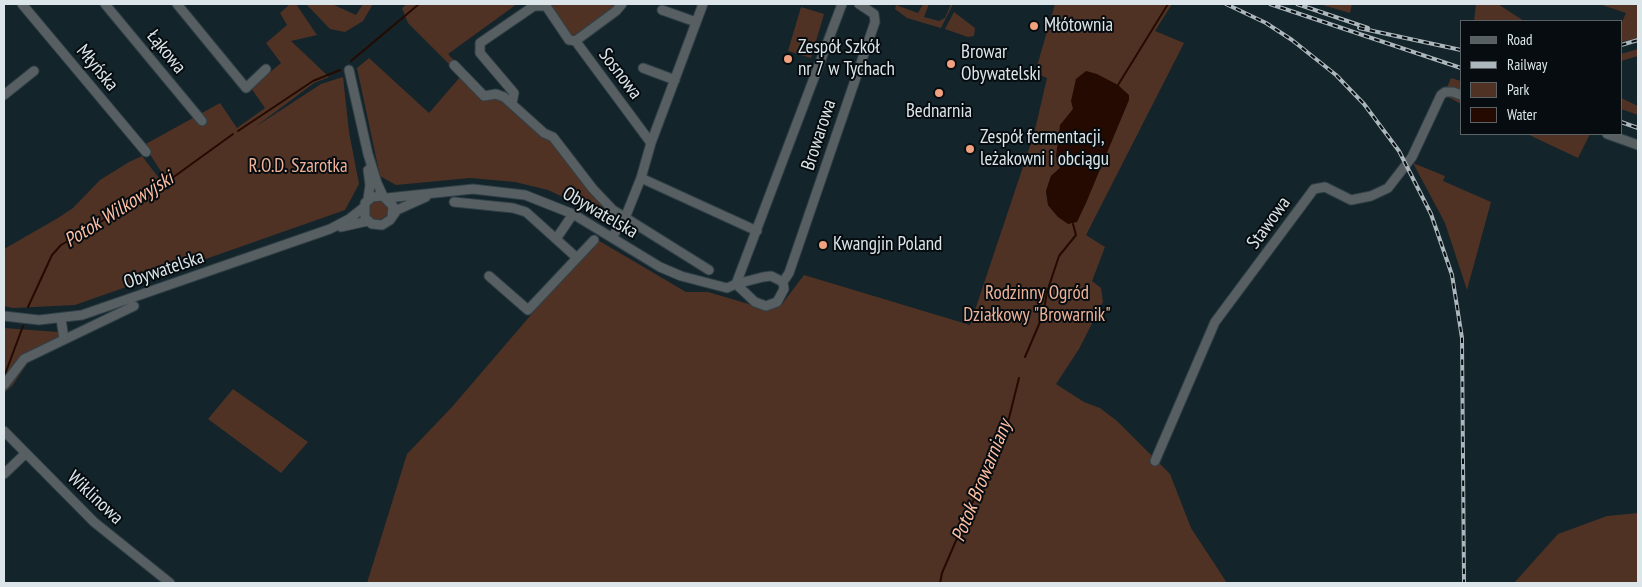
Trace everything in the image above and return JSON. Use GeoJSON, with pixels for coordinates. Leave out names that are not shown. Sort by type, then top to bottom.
{"type":"FeatureCollection","features":[{"type":"Feature","properties":{"kind":"street","name":"Młyńska"},"geometry":{"type":"LineString","coordinates":[[22,4],[146,152]]}},
{"type":"Feature","properties":{"kind":"street","name":"Łąkowa"},"geometry":{"type":"LineString","coordinates":[[106,4],[202,121]]}},
{"type":"Feature","properties":{"kind":"street"},"geometry":{"type":"LineString","coordinates":[[177,4],[246,88],[266,69]]}},
{"type":"Feature","properties":{"kind":"street","name":"Sosnowa"},"geometry":{"type":"LineString","coordinates":[[622,4],[577,41],[652,143]]}},
{"type":"Feature","properties":{"kind":"street"},"geometry":{"type":"LineString","coordinates":[[612,237],[625,218],[641,178],[703,4]]}},
{"type":"Feature","properties":{"kind":"street","name":"Browarowa"},"geometry":{"type":"LineString","coordinates":[[736,284],[842,4]]}},
{"type":"Feature","properties":{"kind":"street","name":"Browarowa"},"geometry":{"type":"LineString","coordinates":[[782,282],[789,273],[829,161],[832,145],[875,22],[874,14],[859,4]]}},
{"type":"Feature","properties":{"kind":"street"},"geometry":{"type":"LineString","coordinates":[[454,65],[484,96],[496,94],[512,103],[514,93],[480,53],[480,42],[534,6],[546,6],[569,40],[577,41]]}},
{"type":"Feature","properties":{"kind":"street"},"geometry":{"type":"LineString","coordinates":[[662,10],[696,22]]}},
{"type":"Feature","properties":{"kind":"street"},"geometry":{"type":"LineString","coordinates":[[644,68],[675,80]]}},
{"type":"Feature","properties":{"kind":"street"},"geometry":{"type":"LineString","coordinates":[[350,70],[368,154],[377,183],[393,206],[392,215],[382,225],[368,221],[363,208],[368,199],[370,185],[368,154]]}},
{"type":"Feature","properties":{"kind":"street"},"geometry":{"type":"LineString","coordinates":[[4,95],[34,71]]}},
{"type":"Feature","properties":{"kind":"street","name":"Stawowa"},"geometry":{"type":"LineString","coordinates":[[1155,461],[1215,322],[1314,190],[1324,186],[1351,200],[1371,196],[1388,188],[1412,157],[1441,95],[1452,92],[1460,95]]}},
{"type":"Feature","properties":{"kind":"street","name":"Obywatelska"},"geometry":{"type":"LineString","coordinates":[[512,103],[544,133],[554,137],[593,189],[613,210],[709,270]]}},
{"type":"Feature","properties":{"kind":"street"},"geometry":{"type":"LineString","coordinates":[[1609,135],[1638,145]]}},
{"type":"Feature","properties":{"kind":"street"},"geometry":{"type":"LineString","coordinates":[[641,178],[757,231]]}},
{"type":"Feature","properties":{"kind":"street","name":"Obywatelska"},"geometry":{"type":"LineString","coordinates":[[385,197],[473,189],[509,192],[542,200],[573,214],[660,267],[680,276],[719,288],[731,288],[736,284],[768,276],[776,277],[782,282]]}},
{"type":"Feature","properties":{"kind":"street","name":"Obywatelska"},"geometry":{"type":"LineString","coordinates":[[392,215],[405,205],[440,192]]}},
{"type":"Feature","properties":{"kind":"street"},"geometry":{"type":"LineString","coordinates":[[368,199],[377,195],[385,197]]}},
{"type":"Feature","properties":{"kind":"street"},"geometry":{"type":"LineString","coordinates":[[454,202],[513,208],[526,212],[577,258]]}},
{"type":"Feature","properties":{"kind":"street","name":"Obywatelska"},"geometry":{"type":"LineString","coordinates":[[330,229],[349,219],[363,208]]}},
{"type":"Feature","properties":{"kind":"street"},"geometry":{"type":"LineString","coordinates":[[556,238],[573,214]]}},
{"type":"Feature","properties":{"kind":"street","name":"Obywatelska"},"geometry":{"type":"LineString","coordinates":[[4,316],[33,320],[61,319],[104,308],[330,229],[368,221]]}},
{"type":"Feature","properties":{"kind":"street"},"geometry":{"type":"LineString","coordinates":[[489,276],[528,310],[594,240]]}},
{"type":"Feature","properties":{"kind":"street"},"geometry":{"type":"LineString","coordinates":[[736,284],[755,302],[766,306],[778,301],[784,289],[782,282]]}},
{"type":"Feature","properties":{"kind":"street"},"geometry":{"type":"LineString","coordinates":[[4,385],[24,359],[134,306]]}},
{"type":"Feature","properties":{"kind":"street"},"geometry":{"type":"LineString","coordinates":[[61,319],[64,339]]}},
{"type":"Feature","properties":{"kind":"street","name":"Wiklinowa"},"geometry":{"type":"LineString","coordinates":[[4,430],[94,522],[170,583]]}},
{"type":"Feature","properties":{"kind":"street"},"geometry":{"type":"LineString","coordinates":[[4,474],[26,453]]}},
{"type":"Feature","properties":{"kind":"green space","name":"R.O.D. Szarotka"},"geometry":{"type":"Polygon","coordinates":[[[290,4],[296,4],[317,35],[291,41],[329,77],[314,83],[255,127],[321,84],[343,77],[349,132],[359,184],[345,210],[75,305],[13,308],[4,306],[4,249],[73,208],[100,180],[142,156],[168,190],[171,187],[144,145],[220,103],[237,128],[265,108],[251,88],[281,63],[266,43],[287,25],[280,13],[290,4]]]}},
{"type":"Feature","properties":{"kind":"green space"},"geometry":{"type":"Polygon","coordinates":[[[306,4],[332,4],[356,15],[363,4],[373,4],[363,21],[345,32],[330,29],[306,4]]]}},
{"type":"Feature","properties":{"kind":"green space"},"geometry":{"type":"Polygon","coordinates":[[[407,4],[517,4],[448,54],[481,89],[504,99],[550,138],[618,218],[619,223],[548,190],[515,182],[470,178],[396,185],[380,176],[357,68],[369,58],[429,113],[461,76],[408,23],[402,8],[407,4]]]}},
{"type":"Feature","properties":{"kind":"green space"},"geometry":{"type":"Polygon","coordinates":[[[539,4],[618,4],[569,44],[539,4]]]}},
{"type":"Feature","properties":{"kind":"green space"},"geometry":{"type":"Polygon","coordinates":[[[923,4],[929,4],[924,17],[939,21],[945,18],[951,4],[953,4],[941,28],[907,18],[895,9],[896,5],[918,13],[923,4]]]}},
{"type":"Feature","properties":{"kind":"green space","name":"Rodzinny Ogród Działkowy \"Browarnik\""},"geometry":{"type":"Polygon","coordinates":[[[1055,4],[1172,4],[1155,31],[1184,43],[1086,235],[1105,247],[1092,281],[1101,288],[1103,302],[1079,349],[1056,384],[1084,402],[1100,408],[1117,421],[1170,474],[1191,528],[1227,583],[367,583],[407,454],[452,407],[596,239],[686,292],[708,292],[769,310],[782,304],[804,275],[970,325],[1034,134],[1047,78],[1035,73],[1055,4]],[[1073,109],[1069,115],[1060,168],[1051,176],[1046,191],[1048,205],[1058,217],[1073,109]]]}},
{"type":"Feature","properties":{"kind":"green space"},"geometry":{"type":"Polygon","coordinates":[[[1319,4],[1352,4],[1350,13],[1319,4]]]}},
{"type":"Feature","properties":{"kind":"green space"},"geometry":{"type":"Polygon","coordinates":[[[1476,4],[1498,4],[1522,20],[1474,20],[1476,4]]]}},
{"type":"Feature","properties":{"kind":"green space"},"geometry":{"type":"Polygon","coordinates":[[[1599,4],[1638,4],[1638,38],[1622,42],[1622,22],[1626,13],[1599,4]]]}},
{"type":"Feature","properties":{"kind":"green space"},"geometry":{"type":"Polygon","coordinates":[[[801,7],[824,14],[811,58],[788,51],[801,7]]]}},
{"type":"Feature","properties":{"kind":"green space"},"geometry":{"type":"Polygon","coordinates":[[[954,12],[975,28],[974,36],[968,37],[945,29],[954,12]]]}},
{"type":"Feature","properties":{"kind":"green space"},"geometry":{"type":"Polygon","coordinates":[[[1638,49],[1638,56],[1622,61],[1622,54],[1638,49]]]}},
{"type":"Feature","properties":{"kind":"green space"},"geometry":{"type":"Polygon","coordinates":[[[1451,78],[1460,81],[1460,103],[1448,97],[1442,99],[1451,78]]]}},
{"type":"Feature","properties":{"kind":"green space"},"geometry":{"type":"Polygon","coordinates":[[[1622,98],[1638,106],[1638,115],[1622,109],[1622,98]]]}},
{"type":"Feature","properties":{"kind":"green space"},"geometry":{"type":"Polygon","coordinates":[[[1529,135],[1590,135],[1578,158],[1529,135]]]}},
{"type":"Feature","properties":{"kind":"green space"},"geometry":{"type":"Polygon","coordinates":[[[1413,163],[1445,176],[1443,181],[1491,202],[1467,290],[1445,223],[1413,163]]]}},
{"type":"Feature","properties":{"kind":"green space"},"geometry":{"type":"Polygon","coordinates":[[[378,200],[385,203],[388,210],[385,217],[378,220],[371,217],[368,210],[371,203],[378,200]]]}},
{"type":"Feature","properties":{"kind":"green space"},"geometry":{"type":"Polygon","coordinates":[[[4,328],[58,332],[58,337],[31,358],[12,386],[4,393],[4,328]]]}},
{"type":"Feature","properties":{"kind":"green space"},"geometry":{"type":"Polygon","coordinates":[[[233,389],[308,442],[281,473],[208,419],[233,389]]]}},
{"type":"Feature","properties":{"kind":"green space"},"geometry":{"type":"Polygon","coordinates":[[[1638,513],[1638,583],[1514,583],[1558,534],[1607,516],[1638,513]]]}},
{"type":"Feature","properties":{"kind":"water"},"geometry":{"type":"Polygon","coordinates":[[[1086,71],[1097,74],[1118,85],[1129,95],[1129,100],[1077,222],[1068,224],[1058,217],[1048,205],[1046,191],[1051,176],[1060,168],[1056,156],[1060,125],[1073,109],[1071,101],[1076,79],[1086,71]]]}},
{"type":"Feature","properties":{"kind":"waterway","name":"Potok Wilkowyjski"},"geometry":{"type":"LineString","coordinates":[[351,61],[419,4]]}},
{"type":"Feature","properties":{"kind":"waterway"},"geometry":{"type":"LineString","coordinates":[[1118,85],[1168,4]]}},
{"type":"Feature","properties":{"kind":"waterway","name":"Potok Wilkowyjski"},"geometry":{"type":"LineString","coordinates":[[238,131],[313,81],[340,70]]}},
{"type":"Feature","properties":{"kind":"waterway","name":"Potok Wilkowyjski"},"geometry":{"type":"LineString","coordinates":[[28,307],[52,255],[61,245],[157,189],[233,134]]}},
{"type":"Feature","properties":{"kind":"waterway","name":"Potok Browarniany"},"geometry":{"type":"LineString","coordinates":[[1025,357],[1043,315],[1047,292],[1059,256],[1076,235],[1073,224]]}},
{"type":"Feature","properties":{"kind":"waterway","name":"Potok Wilkowyjski"},"geometry":{"type":"LineString","coordinates":[[4,377],[23,326]]}},
{"type":"Feature","properties":{"kind":"waterway","name":"Potok Browarniany"},"geometry":{"type":"LineString","coordinates":[[940,583],[942,573],[1009,418],[1019,378]]}},
{"type":"Feature","properties":{"kind":"railway"},"geometry":{"type":"LineString","coordinates":[[1226,4],[1266,23],[1292,40],[1336,75],[1364,104],[1399,151],[1431,214],[1452,275],[1462,338],[1464,583]]}},
{"type":"Feature","properties":{"kind":"railway"},"geometry":{"type":"LineString","coordinates":[[1270,4],[1460,68]]}},
{"type":"Feature","properties":{"kind":"railway"},"geometry":{"type":"LineString","coordinates":[[1297,4],[1368,28]]}},
{"type":"Feature","properties":{"kind":"railway"},"geometry":{"type":"LineString","coordinates":[[1359,28],[1460,50]]}},
{"type":"Feature","properties":{"kind":"railway"},"geometry":{"type":"LineString","coordinates":[[1622,45],[1638,40]]}},
{"type":"Feature","properties":{"kind":"railway"},"geometry":{"type":"LineString","coordinates":[[1622,122],[1638,128]]}},
{"type":"Feature","properties":{"kind":"place","name":"Młótownia"},"geometry":{"type":"Point","coordinates":[1034,26]}},
{"type":"Feature","properties":{"kind":"place","name":"Zespół Szkół nr 7 w Tychach"},"geometry":{"type":"Point","coordinates":[788,59]}},
{"type":"Feature","properties":{"kind":"place","name":"Browar Obywatelski"},"geometry":{"type":"Point","coordinates":[951,64]}},
{"type":"Feature","properties":{"kind":"place","name":"Bednarnia"},"geometry":{"type":"Point","coordinates":[939,93]}},
{"type":"Feature","properties":{"kind":"place","name":"Zespół fermentacji, leżakowni i obciągu"},"geometry":{"type":"Point","coordinates":[970,149]}},
{"type":"Feature","properties":{"kind":"place","name":"Kwangjin Poland"},"geometry":{"type":"Point","coordinates":[823,245]}}]}
